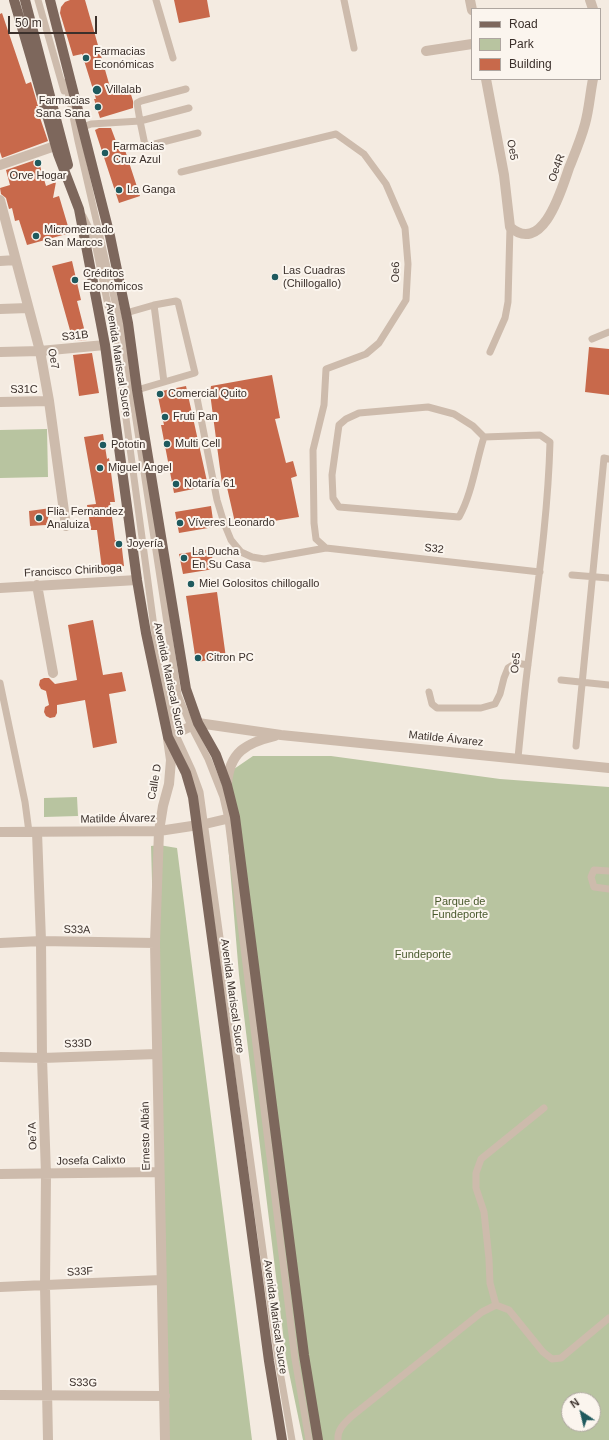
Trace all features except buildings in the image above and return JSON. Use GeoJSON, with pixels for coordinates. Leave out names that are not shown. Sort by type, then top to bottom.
{"type":"FeatureCollection","features":[{"type":"Feature","properties":{"kind":"main road","name":"Avenida Mariscal Sucre"},"geometry":{"type":"LineString","coordinates":[[14,0],[32,58],[56,146],[78,206],[105,345],[137,580],[146,633],[171,735],[186,773],[201,824],[268,1353],[282,1440]]}},
{"type":"Feature","properties":{"kind":"main road"},"geometry":{"type":"LineString","coordinates":[[25,0],[78,206]]}},
{"type":"Feature","properties":{"kind":"main road","name":"Avenida Mariscal Sucre"},"geometry":{"type":"LineString","coordinates":[[50,0],[110,236],[126,313],[137,390],[186,689],[195,724],[216,755],[228,785],[231,818],[302,1340],[318,1440]]}},
{"type":"Feature","properties":{"kind":"street"},"geometry":{"type":"LineString","coordinates":[[426,51],[471,44]]}},
{"type":"Feature","properties":{"kind":"street","name":"Oe5"},"geometry":{"type":"LineString","coordinates":[[486,80],[504,175],[510,227]]}},
{"type":"Feature","properties":{"kind":"street","name":"Oe4R"},"geometry":{"type":"LineString","coordinates":[[510,227],[517,232],[525,234],[534,231],[545,224],[554,209],[585,124],[593,80]]}},
{"type":"Feature","properties":{"kind":"street"},"geometry":{"type":"LineString","coordinates":[[0,165],[56,146]]}},
{"type":"Feature","properties":{"kind":"street","name":"Oe7"},"geometry":{"type":"LineString","coordinates":[[0,200],[3,223],[16,260],[40,351],[49,402],[66,526]]}},
{"type":"Feature","properties":{"kind":"street"},"geometry":{"type":"LineString","coordinates":[[0,261],[16,260]]}},
{"type":"Feature","properties":{"kind":"street"},"geometry":{"type":"LineString","coordinates":[[0,309],[28,308]]}},
{"type":"Feature","properties":{"kind":"street","name":"S31B"},"geometry":{"type":"LineString","coordinates":[[0,352],[40,351],[105,345]]}},
{"type":"Feature","properties":{"kind":"street","name":"S31C"},"geometry":{"type":"LineString","coordinates":[[0,402],[49,402]]}},
{"type":"Feature","properties":{"kind":"street","name":"Francisco Chiriboga"},"geometry":{"type":"LineString","coordinates":[[0,588],[137,580]]}},
{"type":"Feature","properties":{"kind":"street"},"geometry":{"type":"LineString","coordinates":[[37,585],[53,673]]}},
{"type":"Feature","properties":{"kind":"street"},"geometry":{"type":"LineString","coordinates":[[171,735],[195,724]]}},
{"type":"Feature","properties":{"kind":"street","name":"Matilde Álvarez"},"geometry":{"type":"LineString","coordinates":[[195,724],[281,735],[609,768]]}},
{"type":"Feature","properties":{"kind":"street","name":"Calle D"},"geometry":{"type":"LineString","coordinates":[[159,831],[163,806],[169,784],[171,735]]}},
{"type":"Feature","properties":{"kind":"street","name":"Matilde Álvarez"},"geometry":{"type":"LineString","coordinates":[[228,785],[228,775],[231,766],[242,750],[259,740],[281,735]]}},
{"type":"Feature","properties":{"kind":"street","name":"Matilde Álvarez"},"geometry":{"type":"LineString","coordinates":[[0,832],[159,831],[231,818]]}},
{"type":"Feature","properties":{"kind":"street","name":"Ernesto Albán"},"geometry":{"type":"LineString","coordinates":[[159,831],[154,943],[165,1440]]}},
{"type":"Feature","properties":{"kind":"street","name":"Oe7A"},"geometry":{"type":"LineString","coordinates":[[33,832],[41,941],[42,1058],[46,1174],[45,1286],[48,1440]]}},
{"type":"Feature","properties":{"kind":"street","name":"S33A"},"geometry":{"type":"LineString","coordinates":[[0,943],[41,941],[154,943]]}},
{"type":"Feature","properties":{"kind":"street","name":"S33D"},"geometry":{"type":"LineString","coordinates":[[0,1057],[42,1058],[157,1054]]}},
{"type":"Feature","properties":{"kind":"street","name":"Josefa Calixto"},"geometry":{"type":"LineString","coordinates":[[0,1174],[159,1172]]}},
{"type":"Feature","properties":{"kind":"street","name":"S33F"},"geometry":{"type":"LineString","coordinates":[[0,1287],[161,1280]]}},
{"type":"Feature","properties":{"kind":"street","name":"S33G"},"geometry":{"type":"LineString","coordinates":[[0,1396],[165,1396]]}},
{"type":"Feature","properties":{"kind":"lane"},"geometry":{"type":"LineString","coordinates":[[38,0],[78,141]]}},
{"type":"Feature","properties":{"kind":"lane"},"geometry":{"type":"LineString","coordinates":[[50,0],[78,141],[124,341],[178,694],[195,724],[231,818],[295,1359],[309,1440]]}},
{"type":"Feature","properties":{"kind":"lane"},"geometry":{"type":"LineString","coordinates":[[156,0],[173,58]]}},
{"type":"Feature","properties":{"kind":"lane"},"geometry":{"type":"LineString","coordinates":[[344,0],[354,48]]}},
{"type":"Feature","properties":{"kind":"lane"},"geometry":{"type":"LineString","coordinates":[[186,89],[138,103],[145,145],[147,146],[198,133]]}},
{"type":"Feature","properties":{"kind":"lane"},"geometry":{"type":"LineString","coordinates":[[83,127],[91,124],[140,121],[189,108]]}},
{"type":"Feature","properties":{"kind":"lane","name":"Oe6"},"geometry":{"type":"LineString","coordinates":[[180,172],[336,134],[364,154],[386,184],[405,228],[408,264],[406,300],[379,343],[366,354],[326,369],[324,406],[313,450],[315,534],[316,539],[326,548]]}},
{"type":"Feature","properties":{"kind":"lane"},"geometry":{"type":"LineString","coordinates":[[78,206],[94,238],[116,344],[148,577],[156,649],[171,735]]}},
{"type":"Feature","properties":{"kind":"lane"},"geometry":{"type":"LineString","coordinates":[[490,352],[505,318],[508,302],[510,227]]}},
{"type":"Feature","properties":{"kind":"lane"},"geometry":{"type":"LineString","coordinates":[[126,313],[154,305],[174,301],[178,302],[195,373],[137,390]]}},
{"type":"Feature","properties":{"kind":"lane"},"geometry":{"type":"LineString","coordinates":[[154,305],[164,382]]}},
{"type":"Feature","properties":{"kind":"lane"},"geometry":{"type":"LineString","coordinates":[[592,339],[609,332]]}},
{"type":"Feature","properties":{"kind":"lane","name":"S32"},"geometry":{"type":"LineString","coordinates":[[196,393],[216,500],[231,540],[241,552],[252,557],[264,559],[326,548],[540,572]]}},
{"type":"Feature","properties":{"kind":"lane"},"geometry":{"type":"LineString","coordinates":[[428,407],[454,414],[473,426],[484,437],[466,504],[459,516],[338,507],[333,498],[332,475],[339,425],[346,419],[359,413],[428,407]]}},
{"type":"Feature","properties":{"kind":"lane","name":"Oe5"},"geometry":{"type":"LineString","coordinates":[[484,437],[540,435],[550,442],[540,572],[518,758]]}},
{"type":"Feature","properties":{"kind":"lane"},"geometry":{"type":"LineString","coordinates":[[576,746],[604,458],[609,459]]}},
{"type":"Feature","properties":{"kind":"lane"},"geometry":{"type":"LineString","coordinates":[[572,574],[609,578]]}},
{"type":"Feature","properties":{"kind":"lane","name":"Francisco Chiriboga"},"geometry":{"type":"LineString","coordinates":[[137,580],[148,577]]}},
{"type":"Feature","properties":{"kind":"lane"},"geometry":{"type":"LineString","coordinates":[[429,692],[432,704],[437,708],[481,708],[495,704],[500,694],[508,668],[516,663],[528,665]]}},
{"type":"Feature","properties":{"kind":"lane"},"geometry":{"type":"LineString","coordinates":[[561,680],[609,685]]}},
{"type":"Feature","properties":{"kind":"lane"},"geometry":{"type":"LineString","coordinates":[[0,684],[25,802],[33,832]]}},
{"type":"Feature","properties":{"kind":"lane"},"geometry":{"type":"LineString","coordinates":[[201,824],[278,1360],[292,1440]]}},
{"type":"Feature","properties":{"kind":"lane"},"geometry":{"type":"LineString","coordinates":[[609,871],[594,870],[591,877],[594,887],[609,889]]}},
{"type":"Feature","properties":{"kind":"lane"},"geometry":{"type":"LineString","coordinates":[[496,1305],[490,1283],[484,1212],[476,1188],[476,1173],[481,1159],[544,1108]]}},
{"type":"Feature","properties":{"kind":"lane"},"geometry":{"type":"LineString","coordinates":[[338,1440],[341,1426],[352,1416],[482,1312],[496,1305],[509,1310],[542,1352],[552,1359],[561,1358],[609,1318]]}},
{"type":"Feature","properties":{"kind":"green space"},"geometry":{"type":"Polygon","coordinates":[[[47,429],[48,477],[0,478],[0,430],[47,429]]]}},
{"type":"Feature","properties":{"kind":"green space","name":"Fundeporte"},"geometry":{"type":"Polygon","coordinates":[[[253,756],[331,756],[500,779],[609,787],[609,1440],[303,1440],[286,1358],[239,975],[228,844],[228,793],[234,769],[253,756]]]}},
{"type":"Feature","properties":{"kind":"green space"},"geometry":{"type":"Polygon","coordinates":[[[77,797],[78,816],[44,817],[44,798],[77,797]]]}},
{"type":"Feature","properties":{"kind":"green space"},"geometry":{"type":"Polygon","coordinates":[[[159,845],[177,848],[252,1440],[168,1440],[151,846],[159,845]]]}},
{"type":"Feature","properties":{"kind":"place","name":"Farmacias Económicas"},"geometry":{"type":"Point","coordinates":[86,58]}},
{"type":"Feature","properties":{"kind":"place","name":"Villalab"},"geometry":{"type":"Point","coordinates":[97,90]}},
{"type":"Feature","properties":{"kind":"place","name":"Farmacias Sana Sana"},"geometry":{"type":"Point","coordinates":[98,107]}},
{"type":"Feature","properties":{"kind":"place","name":"Farmacias Cruz Azul"},"geometry":{"type":"Point","coordinates":[105,153]}},
{"type":"Feature","properties":{"kind":"place","name":"Orve Hogar"},"geometry":{"type":"Point","coordinates":[38,163]}},
{"type":"Feature","properties":{"kind":"place","name":"La Ganga"},"geometry":{"type":"Point","coordinates":[119,190]}},
{"type":"Feature","properties":{"kind":"place","name":"Micromercado San Marcos"},"geometry":{"type":"Point","coordinates":[36,236]}},
{"type":"Feature","properties":{"kind":"place","name":"Las Cuadras (Chillogallo)"},"geometry":{"type":"Point","coordinates":[275,277]}},
{"type":"Feature","properties":{"kind":"place","name":"Créditos Económicos"},"geometry":{"type":"Point","coordinates":[75,280]}},
{"type":"Feature","properties":{"kind":"place","name":"Comercial Quito"},"geometry":{"type":"Point","coordinates":[160,394]}},
{"type":"Feature","properties":{"kind":"place","name":"Fruti Pan"},"geometry":{"type":"Point","coordinates":[165,417]}},
{"type":"Feature","properties":{"kind":"place","name":"Multi Cell"},"geometry":{"type":"Point","coordinates":[167,444]}},
{"type":"Feature","properties":{"kind":"place","name":"Pototin"},"geometry":{"type":"Point","coordinates":[103,445]}},
{"type":"Feature","properties":{"kind":"place","name":"Miguel Angel"},"geometry":{"type":"Point","coordinates":[100,468]}},
{"type":"Feature","properties":{"kind":"place","name":"Notaría 61"},"geometry":{"type":"Point","coordinates":[176,484]}},
{"type":"Feature","properties":{"kind":"place","name":"Flia. Fernandez Analuiza"},"geometry":{"type":"Point","coordinates":[39,518]}},
{"type":"Feature","properties":{"kind":"place","name":"Víveres Leonardo"},"geometry":{"type":"Point","coordinates":[180,523]}},
{"type":"Feature","properties":{"kind":"place","name":"Joyería"},"geometry":{"type":"Point","coordinates":[119,544]}},
{"type":"Feature","properties":{"kind":"place","name":"La Ducha En Su Casa"},"geometry":{"type":"Point","coordinates":[184,558]}},
{"type":"Feature","properties":{"kind":"place","name":"Miel Golositos chillogallo"},"geometry":{"type":"Point","coordinates":[191,584]}},
{"type":"Feature","properties":{"kind":"place","name":"Citron PC"},"geometry":{"type":"Point","coordinates":[198,658]}},
{"type":"Feature","properties":{"kind":"park label","name":"Parque de Fundeporte"},"geometry":{"type":"Point","coordinates":[460,908]}}]}
